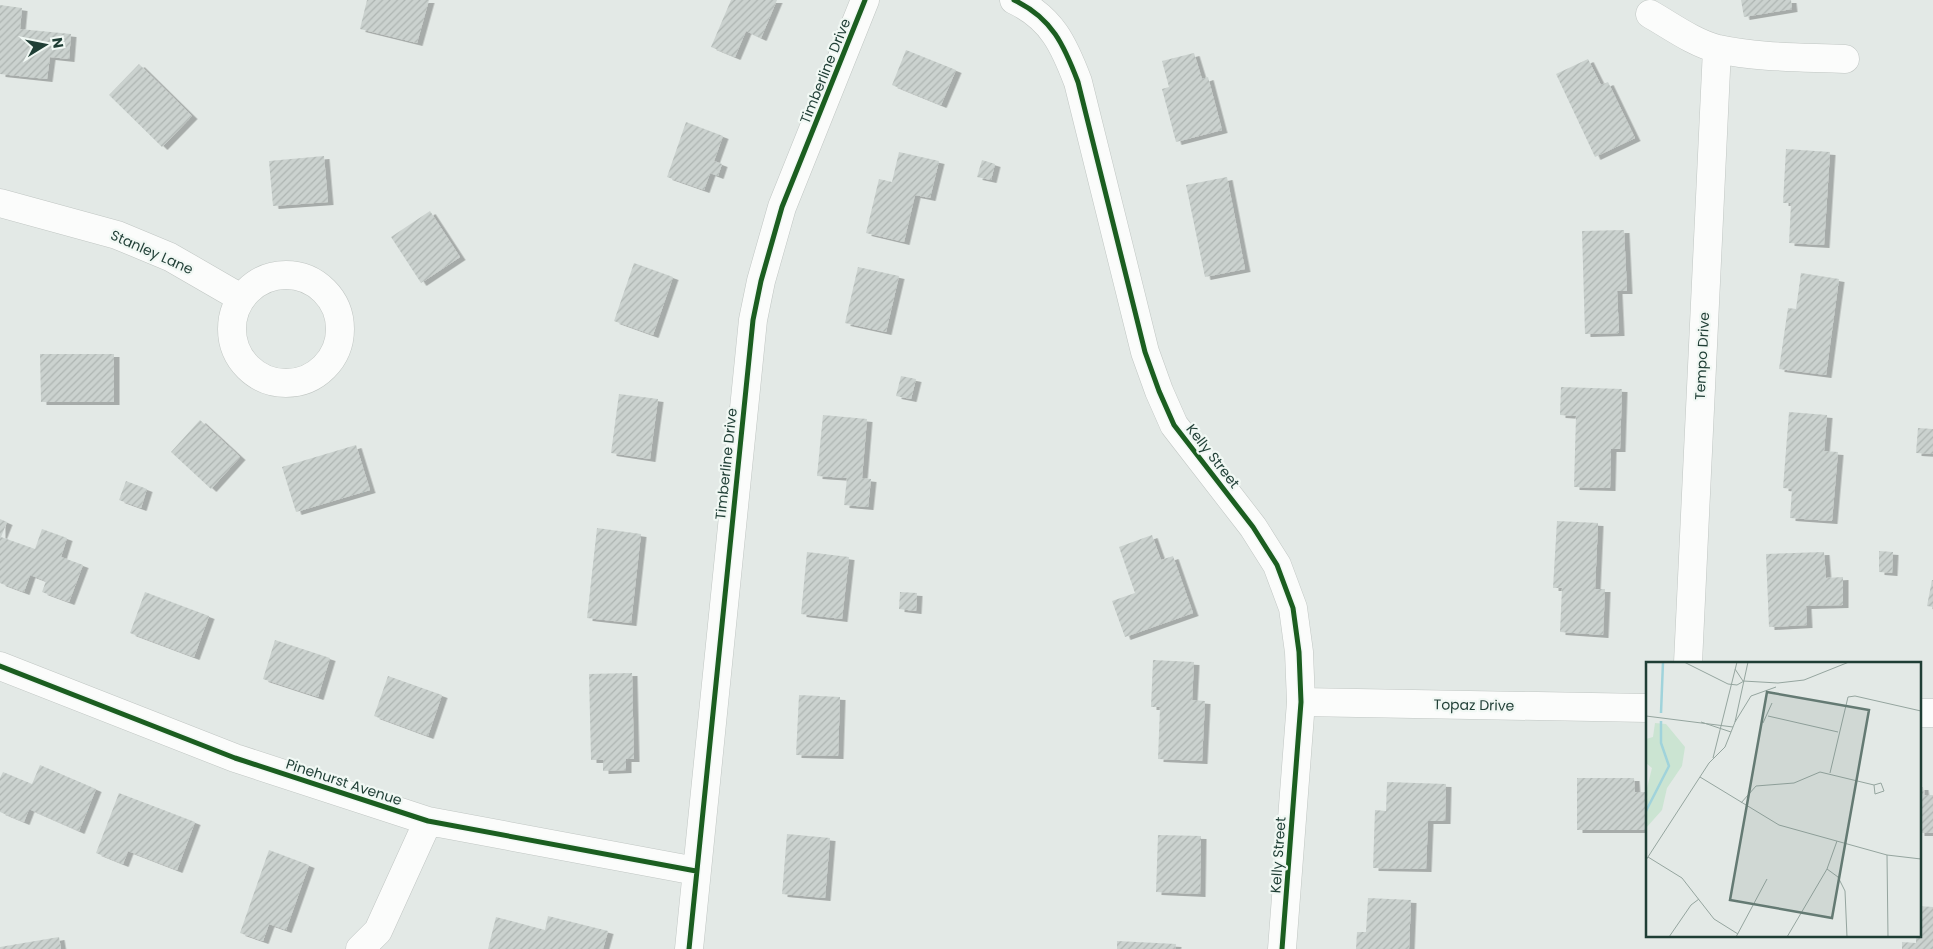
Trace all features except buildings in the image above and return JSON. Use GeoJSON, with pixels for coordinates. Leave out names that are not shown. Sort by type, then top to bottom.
{"type":"FeatureCollection","features":[{"type":"Feature","properties":{"kind":"street","name":"Timberline Drive"},"geometry":{"type":"LineString","coordinates":[[689,949],[753,320],[760,281],[782,207],[865,0]]}},
{"type":"Feature","properties":{"kind":"street","name":"Kelly Street"},"geometry":{"type":"LineString","coordinates":[[1014,0],[1028,7],[1050,25],[1066,50],[1078,82],[1145,352],[1159,391],[1174,424],[1253,527],[1277,565],[1293,608],[1299,652],[1301,702],[1282,949]]}},
{"type":"Feature","properties":{"kind":"street"},"geometry":{"type":"LineString","coordinates":[[1650,14],[1717,49],[1756,54],[1845,59]]}},
{"type":"Feature","properties":{"kind":"street","name":"Tempo Drive"},"geometry":{"type":"LineString","coordinates":[[1688,662],[1717,49]]}},
{"type":"Feature","properties":{"kind":"street","name":"Stanley Lane"},"geometry":{"type":"LineString","coordinates":[[0,203],[117,235],[170,257],[241,298]]}},
{"type":"Feature","properties":{"kind":"street","name":"Pinehurst Avenue"},"geometry":{"type":"LineString","coordinates":[[0,666],[235,758],[428,821],[696,871]]}},
{"type":"Feature","properties":{"kind":"street","name":"Topaz Drive"},"geometry":{"type":"LineString","coordinates":[[1301,702],[1646,708]]}},
{"type":"Feature","properties":{"kind":"street"},"geometry":{"type":"LineString","coordinates":[[1920,713],[1933,713]]}},
{"type":"Feature","properties":{"kind":"street"},"geometry":{"type":"LineString","coordinates":[[360,949],[378,931],[428,821]]}},
{"type":"Feature","properties":{"kind":"cycle path"},"geometry":{"type":"LineString","coordinates":[[689,949],[753,320],[761,281],[782,207],[865,0]]}},
{"type":"Feature","properties":{"kind":"cycle path"},"geometry":{"type":"LineString","coordinates":[[1014,0],[1038,15],[1055,34],[1062,45],[1078,82],[1145,352],[1174,425],[1253,527],[1277,565],[1293,608],[1299,652],[1301,702],[1282,949]]}},
{"type":"Feature","properties":{"kind":"cycle path"},"geometry":{"type":"LineString","coordinates":[[0,666],[235,758],[428,821],[696,871]]}}]}
